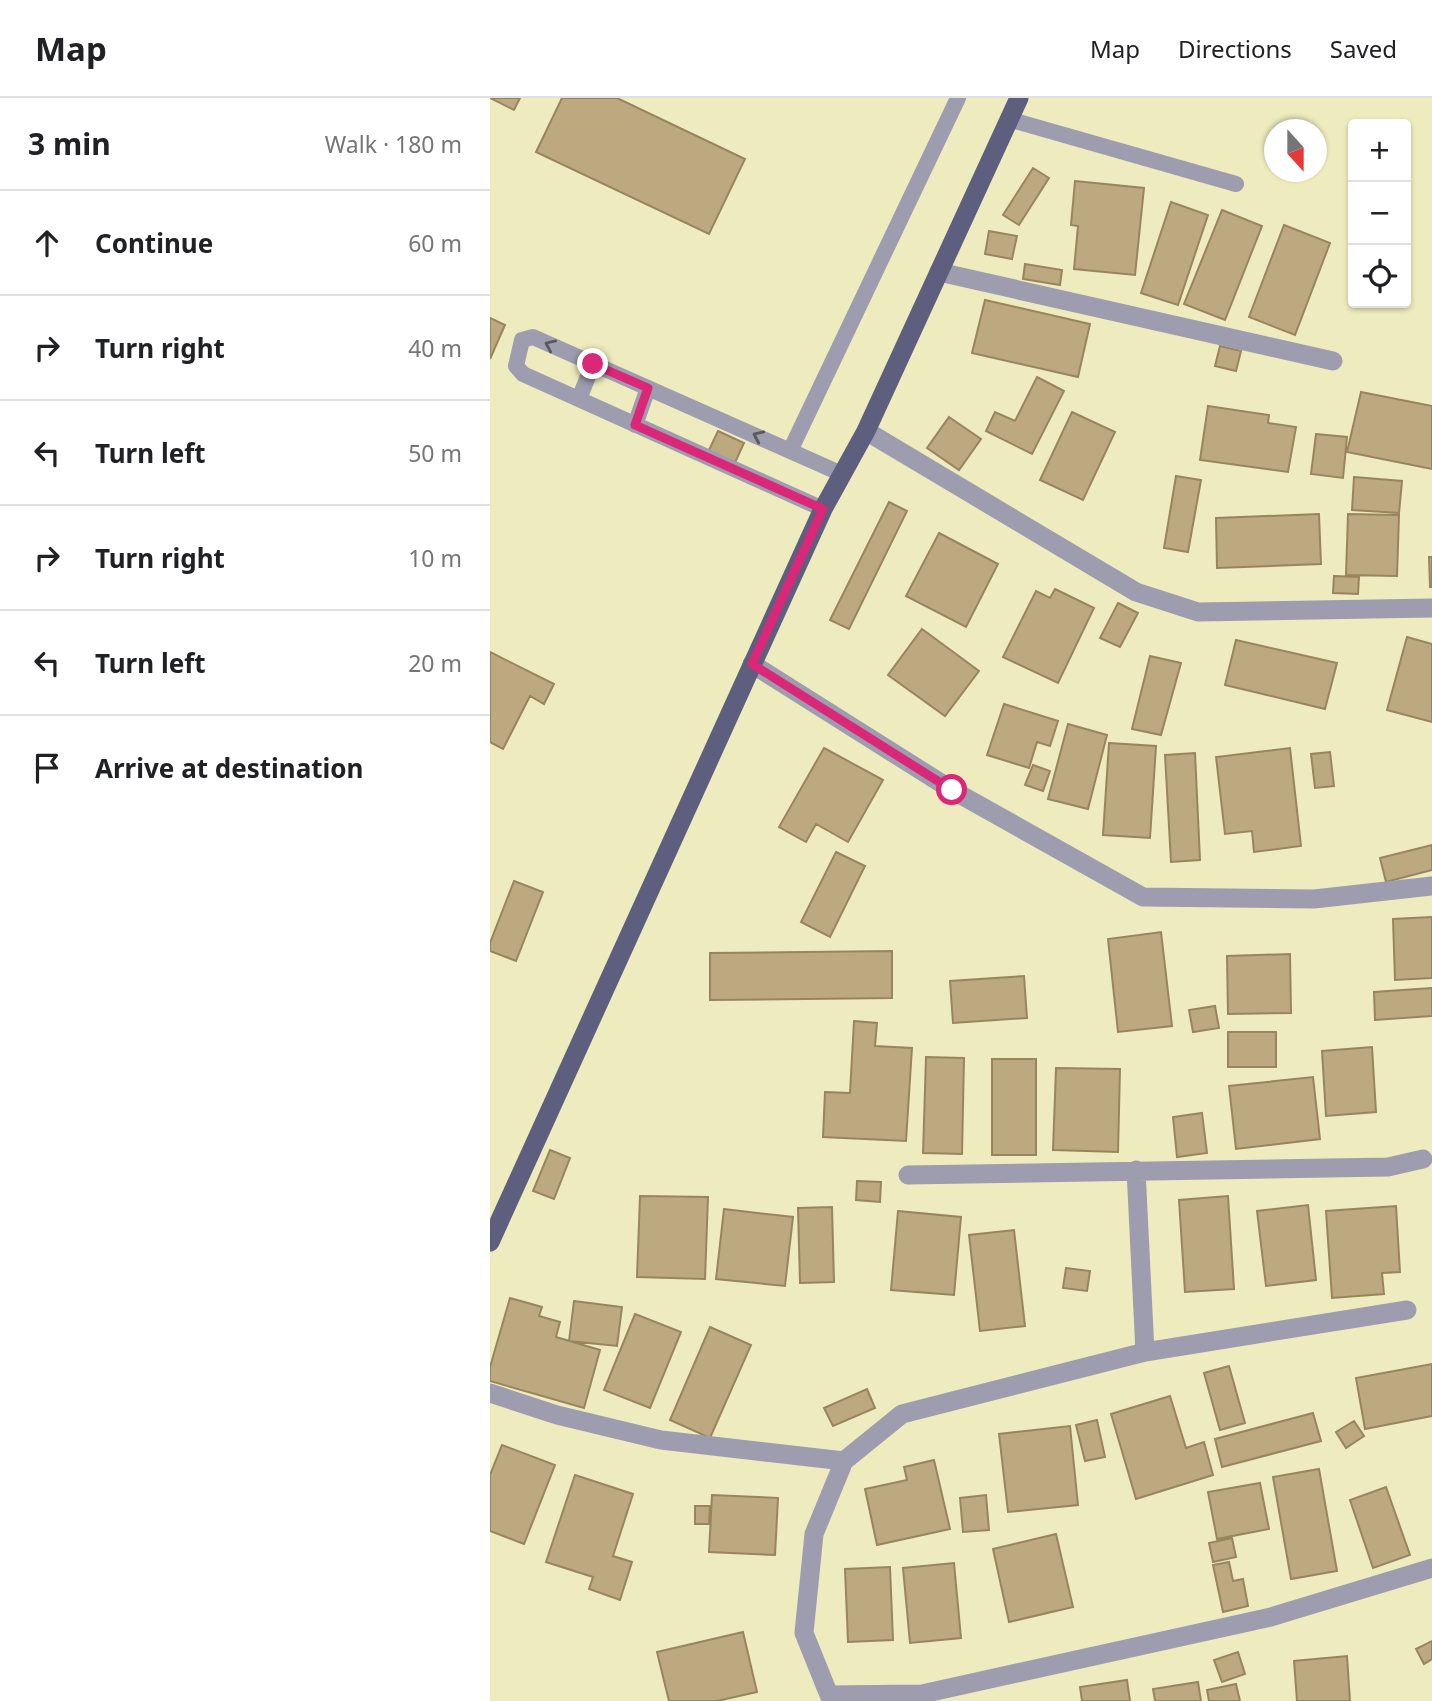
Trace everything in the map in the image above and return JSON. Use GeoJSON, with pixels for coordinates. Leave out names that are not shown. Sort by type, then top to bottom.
{"type":"FeatureCollection","features":[{"type":"Feature","properties":{"kind":"main road"},"geometry":{"type":"LineString","coordinates":[[490,1242],[823,509],[866,431],[1019,98]]}},
{"type":"Feature","properties":{"kind":"street"},"geometry":{"type":"LineString","coordinates":[[939,272],[1333,361]]}},
{"type":"Feature","properties":{"kind":"street"},"geometry":{"type":"LineString","coordinates":[[866,431],[1136,592],[1161,600],[1198,611],[1432,608]]}},
{"type":"Feature","properties":{"kind":"street"},"geometry":{"type":"LineString","coordinates":[[752,664],[952,790],[1143,897],[1314,899],[1432,886]]}},
{"type":"Feature","properties":{"kind":"street"},"geometry":{"type":"LineString","coordinates":[[908,1175],[1388,1167],[1423,1159]]}},
{"type":"Feature","properties":{"kind":"street"},"geometry":{"type":"LineString","coordinates":[[1136,1170],[1145,1352]]}},
{"type":"Feature","properties":{"kind":"street"},"geometry":{"type":"LineString","coordinates":[[1407,1310],[1145,1352],[902,1414],[844,1461],[814,1534],[804,1633],[829,1695],[922,1698],[1271,1617],[1432,1568]]}},
{"type":"Feature","properties":{"kind":"street"},"geometry":{"type":"LineString","coordinates":[[490,1393],[557,1415],[661,1440],[844,1461]]}},
{"type":"Feature","properties":{"kind":"lane"},"geometry":{"type":"LineString","coordinates":[[790,451],[958,98]]}},
{"type":"Feature","properties":{"kind":"lane"},"geometry":{"type":"LineString","coordinates":[[1008,119],[1236,184]]}},
{"type":"Feature","properties":{"kind":"lane"},"geometry":{"type":"LineString","coordinates":[[823,509],[523,374],[516,366],[522,340],[533,337],[842,474]]}},
{"type":"Feature","properties":{"kind":"lane"},"geometry":{"type":"LineString","coordinates":[[579,399],[593,364]]}},
{"type":"Feature","properties":{"kind":"lane"},"geometry":{"type":"LineString","coordinates":[[635,425],[648,388]]}},
{"type":"Feature","properties":{"kind":"building"},"geometry":{"type":"Polygon","coordinates":[[[490,98],[520,98],[514,110],[490,98]]]}},
{"type":"Feature","properties":{"kind":"building"},"geometry":{"type":"Polygon","coordinates":[[[562,98],[617,98],[745,159],[709,234],[536,152],[562,98]]]}},
{"type":"Feature","properties":{"kind":"building"},"geometry":{"type":"Polygon","coordinates":[[[1033,168],[1049,178],[1019,225],[1003,215],[1033,168]]]}},
{"type":"Feature","properties":{"kind":"building"},"geometry":{"type":"Polygon","coordinates":[[[1075,181],[1144,188],[1135,275],[1074,269],[1078,226],[1071,225],[1075,181]]]}},
{"type":"Feature","properties":{"kind":"building"},"geometry":{"type":"Polygon","coordinates":[[[1171,202],[1208,215],[1178,305],[1141,293],[1171,202]]]}},
{"type":"Feature","properties":{"kind":"building"},"geometry":{"type":"Polygon","coordinates":[[[1222,210],[1262,226],[1225,320],[1184,304],[1222,210]]]}},
{"type":"Feature","properties":{"kind":"building"},"geometry":{"type":"Polygon","coordinates":[[[1284,225],[1330,243],[1295,335],[1249,317],[1284,225]]]}},
{"type":"Feature","properties":{"kind":"building"},"geometry":{"type":"Polygon","coordinates":[[[989,231],[1017,236],[1012,259],[985,254],[989,231]]]}},
{"type":"Feature","properties":{"kind":"building"},"geometry":{"type":"Polygon","coordinates":[[[1025,264],[1062,270],[1060,285],[1023,279],[1025,264]]]}},
{"type":"Feature","properties":{"kind":"building"},"geometry":{"type":"Polygon","coordinates":[[[985,300],[1090,324],[1078,377],[972,353],[985,300]]]}},
{"type":"Feature","properties":{"kind":"building"},"geometry":{"type":"Polygon","coordinates":[[[490,318],[505,325],[490,359],[490,318]]]}},
{"type":"Feature","properties":{"kind":"building"},"geometry":{"type":"Polygon","coordinates":[[[1220,346],[1241,351],[1236,371],[1215,366],[1220,346]]]}},
{"type":"Feature","properties":{"kind":"building"},"geometry":{"type":"Polygon","coordinates":[[[1037,377],[1064,391],[1032,454],[986,431],[995,412],[1015,421],[1037,377]]]}},
{"type":"Feature","properties":{"kind":"building"},"geometry":{"type":"Polygon","coordinates":[[[1361,392],[1432,406],[1432,469],[1347,452],[1361,392]]]}},
{"type":"Feature","properties":{"kind":"building"},"geometry":{"type":"Polygon","coordinates":[[[1208,406],[1269,415],[1268,423],[1296,427],[1288,472],[1200,460],[1208,406]]]}},
{"type":"Feature","properties":{"kind":"building"},"geometry":{"type":"Polygon","coordinates":[[[1072,412],[1115,432],[1083,500],[1040,480],[1072,412]]]}},
{"type":"Feature","properties":{"kind":"building"},"geometry":{"type":"Polygon","coordinates":[[[949,417],[981,439],[959,470],[927,448],[949,417]]]}},
{"type":"Feature","properties":{"kind":"building"},"geometry":{"type":"Polygon","coordinates":[[[718,431],[744,443],[734,465],[708,452],[718,431]]]}},
{"type":"Feature","properties":{"kind":"building"},"geometry":{"type":"Polygon","coordinates":[[[1316,434],[1347,437],[1343,478],[1311,474],[1316,434]]]}},
{"type":"Feature","properties":{"kind":"building"},"geometry":{"type":"Polygon","coordinates":[[[1176,476],[1201,480],[1188,552],[1164,548],[1176,476]]]}},
{"type":"Feature","properties":{"kind":"building"},"geometry":{"type":"Polygon","coordinates":[[[1354,477],[1402,481],[1399,513],[1352,510],[1354,477]]]}},
{"type":"Feature","properties":{"kind":"building"},"geometry":{"type":"Polygon","coordinates":[[[889,502],[907,511],[849,629],[830,620],[889,502]]]}},
{"type":"Feature","properties":{"kind":"building"},"geometry":{"type":"Polygon","coordinates":[[[1319,514],[1321,564],[1217,568],[1216,518],[1319,514]]]}},
{"type":"Feature","properties":{"kind":"building"},"geometry":{"type":"Polygon","coordinates":[[[1348,514],[1399,515],[1397,576],[1346,575],[1348,514]]]}},
{"type":"Feature","properties":{"kind":"building"},"geometry":{"type":"Polygon","coordinates":[[[939,533],[998,564],[966,627],[906,596],[939,533]]]}},
{"type":"Feature","properties":{"kind":"building"},"geometry":{"type":"Polygon","coordinates":[[[1429,557],[1432,557],[1432,587],[1430,587],[1429,557]]]}},
{"type":"Feature","properties":{"kind":"building"},"geometry":{"type":"Polygon","coordinates":[[[1334,576],[1359,577],[1358,594],[1333,593],[1334,576]]]}},
{"type":"Feature","properties":{"kind":"building"},"geometry":{"type":"Polygon","coordinates":[[[1055,589],[1094,608],[1058,683],[1003,657],[1036,591],[1050,598],[1055,589]]]}},
{"type":"Feature","properties":{"kind":"building"},"geometry":{"type":"Polygon","coordinates":[[[1118,603],[1138,613],[1120,647],[1100,638],[1118,603]]]}},
{"type":"Feature","properties":{"kind":"building"},"geometry":{"type":"Polygon","coordinates":[[[922,629],[979,671],[945,716],[888,675],[922,629]]]}},
{"type":"Feature","properties":{"kind":"building"},"geometry":{"type":"Polygon","coordinates":[[[1407,637],[1432,644],[1432,722],[1387,710],[1407,637]]]}},
{"type":"Feature","properties":{"kind":"building"},"geometry":{"type":"Polygon","coordinates":[[[1236,640],[1337,663],[1325,709],[1225,685],[1236,640]]]}},
{"type":"Feature","properties":{"kind":"building"},"geometry":{"type":"Polygon","coordinates":[[[490,652],[554,684],[544,704],[530,696],[503,749],[490,742],[490,652]]]}},
{"type":"Feature","properties":{"kind":"building"},"geometry":{"type":"Polygon","coordinates":[[[1150,656],[1181,663],[1161,735],[1132,729],[1150,656]]]}},
{"type":"Feature","properties":{"kind":"building"},"geometry":{"type":"Polygon","coordinates":[[[1004,704],[1058,721],[1050,746],[1037,742],[1029,768],[987,755],[1004,704]]]}},
{"type":"Feature","properties":{"kind":"building"},"geometry":{"type":"Polygon","coordinates":[[[1068,724],[1107,735],[1088,809],[1048,799],[1068,724]]]}},
{"type":"Feature","properties":{"kind":"building"},"geometry":{"type":"Polygon","coordinates":[[[1109,743],[1156,746],[1150,838],[1103,835],[1109,743]]]}},
{"type":"Feature","properties":{"kind":"building"},"geometry":{"type":"Polygon","coordinates":[[[824,748],[883,780],[848,842],[816,824],[806,842],[779,827],[824,748]]]}},
{"type":"Feature","properties":{"kind":"building"},"geometry":{"type":"Polygon","coordinates":[[[1290,748],[1301,846],[1254,852],[1252,831],[1225,834],[1216,757],[1290,748]]]}},
{"type":"Feature","properties":{"kind":"building"},"geometry":{"type":"Polygon","coordinates":[[[1330,752],[1334,786],[1315,788],[1311,754],[1330,752]]]}},
{"type":"Feature","properties":{"kind":"building"},"geometry":{"type":"Polygon","coordinates":[[[1195,753],[1200,860],[1171,862],[1165,755],[1195,753]]]}},
{"type":"Feature","properties":{"kind":"building"},"geometry":{"type":"Polygon","coordinates":[[[1033,765],[1050,771],[1043,791],[1025,785],[1033,765]]]}},
{"type":"Feature","properties":{"kind":"building"},"geometry":{"type":"Polygon","coordinates":[[[1432,845],[1432,870],[1386,882],[1380,858],[1432,845]]]}},
{"type":"Feature","properties":{"kind":"building"},"geometry":{"type":"Polygon","coordinates":[[[836,852],[865,866],[830,937],[801,922],[836,852]]]}},
{"type":"Feature","properties":{"kind":"building"},"geometry":{"type":"Polygon","coordinates":[[[514,881],[543,892],[516,961],[490,951],[490,943],[514,881]]]}},
{"type":"Feature","properties":{"kind":"building"},"geometry":{"type":"Polygon","coordinates":[[[1432,917],[1432,978],[1395,980],[1393,919],[1432,917]]]}},
{"type":"Feature","properties":{"kind":"building"},"geometry":{"type":"Polygon","coordinates":[[[1161,932],[1172,1026],[1118,1032],[1108,939],[1161,932]]]}},
{"type":"Feature","properties":{"kind":"building"},"geometry":{"type":"Polygon","coordinates":[[[892,951],[892,998],[710,1000],[710,953],[892,951]]]}},
{"type":"Feature","properties":{"kind":"building"},"geometry":{"type":"Polygon","coordinates":[[[1290,954],[1291,1013],[1228,1014],[1227,956],[1290,954]]]}},
{"type":"Feature","properties":{"kind":"building"},"geometry":{"type":"Polygon","coordinates":[[[1024,976],[1027,1018],[953,1023],[950,981],[1024,976]]]}},
{"type":"Feature","properties":{"kind":"building"},"geometry":{"type":"Polygon","coordinates":[[[1432,988],[1432,1016],[1375,1020],[1374,992],[1432,988]]]}},
{"type":"Feature","properties":{"kind":"building"},"geometry":{"type":"Polygon","coordinates":[[[1215,1006],[1219,1028],[1193,1032],[1189,1010],[1215,1006]]]}},
{"type":"Feature","properties":{"kind":"building"},"geometry":{"type":"Polygon","coordinates":[[[854,1021],[877,1023],[875,1046],[912,1048],[906,1141],[823,1137],[825,1092],[850,1093],[854,1021]]]}},
{"type":"Feature","properties":{"kind":"building"},"geometry":{"type":"Polygon","coordinates":[[[1228,1032],[1276,1032],[1276,1067],[1228,1067],[1228,1032]]]}},
{"type":"Feature","properties":{"kind":"building"},"geometry":{"type":"Polygon","coordinates":[[[1372,1047],[1376,1112],[1326,1116],[1322,1051],[1372,1047]]]}},
{"type":"Feature","properties":{"kind":"building"},"geometry":{"type":"Polygon","coordinates":[[[926,1057],[964,1058],[962,1154],[923,1153],[926,1057]]]}},
{"type":"Feature","properties":{"kind":"building"},"geometry":{"type":"Polygon","coordinates":[[[992,1059],[1036,1059],[1036,1155],[992,1155],[992,1059]]]}},
{"type":"Feature","properties":{"kind":"building"},"geometry":{"type":"Polygon","coordinates":[[[1056,1068],[1120,1069],[1118,1152],[1053,1150],[1056,1068]]]}},
{"type":"Feature","properties":{"kind":"building"},"geometry":{"type":"Polygon","coordinates":[[[1313,1077],[1320,1139],[1236,1149],[1229,1086],[1313,1077]]]}},
{"type":"Feature","properties":{"kind":"building"},"geometry":{"type":"Polygon","coordinates":[[[1202,1113],[1207,1153],[1177,1157],[1173,1117],[1202,1113]]]}},
{"type":"Feature","properties":{"kind":"building"},"geometry":{"type":"Polygon","coordinates":[[[550,1150],[570,1158],[554,1199],[533,1191],[550,1150]]]}},
{"type":"Feature","properties":{"kind":"building"},"geometry":{"type":"Polygon","coordinates":[[[857,1181],[881,1182],[880,1202],[856,1200],[857,1181]]]}},
{"type":"Feature","properties":{"kind":"building"},"geometry":{"type":"Polygon","coordinates":[[[640,1196],[708,1197],[705,1279],[637,1277],[640,1196]]]}},
{"type":"Feature","properties":{"kind":"building"},"geometry":{"type":"Polygon","coordinates":[[[1228,1196],[1234,1289],[1185,1292],[1179,1200],[1228,1196]]]}},
{"type":"Feature","properties":{"kind":"building"},"geometry":{"type":"Polygon","coordinates":[[[1308,1205],[1316,1280],[1266,1286],[1257,1211],[1308,1205]]]}},
{"type":"Feature","properties":{"kind":"building"},"geometry":{"type":"Polygon","coordinates":[[[1396,1206],[1400,1272],[1382,1273],[1384,1294],[1332,1298],[1326,1211],[1396,1206]]]}},
{"type":"Feature","properties":{"kind":"building"},"geometry":{"type":"Polygon","coordinates":[[[832,1207],[834,1282],[800,1283],[798,1208],[832,1207]]]}},
{"type":"Feature","properties":{"kind":"building"},"geometry":{"type":"Polygon","coordinates":[[[724,1209],[793,1217],[785,1286],[716,1279],[724,1209]]]}},
{"type":"Feature","properties":{"kind":"building"},"geometry":{"type":"Polygon","coordinates":[[[898,1211],[961,1217],[954,1295],[891,1290],[898,1211]]]}},
{"type":"Feature","properties":{"kind":"building"},"geometry":{"type":"Polygon","coordinates":[[[1014,1230],[1025,1326],[980,1331],[969,1235],[1014,1230]]]}},
{"type":"Feature","properties":{"kind":"building"},"geometry":{"type":"Polygon","coordinates":[[[1066,1268],[1090,1271],[1087,1291],[1063,1288],[1066,1268]]]}},
{"type":"Feature","properties":{"kind":"building"},"geometry":{"type":"Polygon","coordinates":[[[510,1298],[542,1307],[539,1316],[560,1322],[556,1337],[600,1350],[584,1408],[490,1381],[490,1367],[510,1298]]]}},
{"type":"Feature","properties":{"kind":"building"},"geometry":{"type":"Polygon","coordinates":[[[574,1301],[622,1307],[617,1346],[569,1341],[574,1301]]]}},
{"type":"Feature","properties":{"kind":"building"},"geometry":{"type":"Polygon","coordinates":[[[635,1314],[681,1332],[650,1408],[604,1390],[635,1314]]]}},
{"type":"Feature","properties":{"kind":"building"},"geometry":{"type":"Polygon","coordinates":[[[710,1327],[751,1345],[710,1438],[670,1420],[710,1327]]]}},
{"type":"Feature","properties":{"kind":"building"},"geometry":{"type":"Polygon","coordinates":[[[1432,1364],[1432,1416],[1365,1429],[1356,1378],[1432,1364]]]}},
{"type":"Feature","properties":{"kind":"building"},"geometry":{"type":"Polygon","coordinates":[[[1229,1366],[1245,1423],[1220,1430],[1204,1373],[1229,1366]]]}},
{"type":"Feature","properties":{"kind":"building"},"geometry":{"type":"Polygon","coordinates":[[[867,1389],[875,1408],[833,1426],[824,1408],[867,1389]]]}},
{"type":"Feature","properties":{"kind":"building"},"geometry":{"type":"Polygon","coordinates":[[[1170,1396],[1186,1448],[1204,1442],[1213,1475],[1136,1499],[1111,1414],[1170,1396]]]}},
{"type":"Feature","properties":{"kind":"building"},"geometry":{"type":"Polygon","coordinates":[[[1313,1413],[1321,1441],[1222,1467],[1215,1439],[1313,1413]]]}},
{"type":"Feature","properties":{"kind":"building"},"geometry":{"type":"Polygon","coordinates":[[[1097,1420],[1105,1457],[1085,1461],[1076,1425],[1097,1420]]]}},
{"type":"Feature","properties":{"kind":"building"},"geometry":{"type":"Polygon","coordinates":[[[1354,1421],[1364,1436],[1346,1448],[1336,1432],[1354,1421]]]}},
{"type":"Feature","properties":{"kind":"building"},"geometry":{"type":"Polygon","coordinates":[[[1070,1426],[1078,1505],[1008,1512],[999,1434],[1070,1426]]]}},
{"type":"Feature","properties":{"kind":"building"},"geometry":{"type":"Polygon","coordinates":[[[502,1445],[555,1465],[524,1544],[490,1531],[490,1475],[502,1445]]]}},
{"type":"Feature","properties":{"kind":"building"},"geometry":{"type":"Polygon","coordinates":[[[934,1460],[950,1529],[877,1545],[865,1489],[907,1480],[904,1467],[934,1460]]]}},
{"type":"Feature","properties":{"kind":"building"},"geometry":{"type":"Polygon","coordinates":[[[1319,1469],[1337,1571],[1291,1579],[1273,1477],[1319,1469]]]}},
{"type":"Feature","properties":{"kind":"building"},"geometry":{"type":"Polygon","coordinates":[[[575,1475],[633,1494],[613,1556],[632,1562],[620,1600],[589,1589],[593,1577],[546,1562],[575,1475]]]}},
{"type":"Feature","properties":{"kind":"building"},"geometry":{"type":"Polygon","coordinates":[[[1260,1483],[1269,1529],[1217,1539],[1208,1492],[1260,1483]]]}},
{"type":"Feature","properties":{"kind":"building"},"geometry":{"type":"Polygon","coordinates":[[[1386,1487],[1410,1555],[1373,1568],[1350,1500],[1386,1487]]]}},
{"type":"Feature","properties":{"kind":"building"},"geometry":{"type":"Polygon","coordinates":[[[712,1495],[778,1498],[775,1555],[709,1552],[712,1495]]]}},
{"type":"Feature","properties":{"kind":"building"},"geometry":{"type":"Polygon","coordinates":[[[986,1495],[989,1530],[963,1532],[960,1498],[986,1495]]]}},
{"type":"Feature","properties":{"kind":"building"},"geometry":{"type":"Polygon","coordinates":[[[695,1506],[710,1506],[709,1524],[695,1524],[695,1506]]]}},
{"type":"Feature","properties":{"kind":"building"},"geometry":{"type":"Polygon","coordinates":[[[1056,1534],[1073,1607],[1009,1622],[993,1549],[1056,1534]]]}},
{"type":"Feature","properties":{"kind":"building"},"geometry":{"type":"Polygon","coordinates":[[[1232,1538],[1236,1557],[1213,1562],[1209,1543],[1232,1538]]]}},
{"type":"Feature","properties":{"kind":"building"},"geometry":{"type":"Polygon","coordinates":[[[1229,1562],[1233,1581],[1243,1579],[1248,1606],[1223,1612],[1213,1565],[1229,1562]]]}},
{"type":"Feature","properties":{"kind":"building"},"geometry":{"type":"Polygon","coordinates":[[[954,1563],[961,1638],[910,1643],[903,1568],[954,1563]]]}},
{"type":"Feature","properties":{"kind":"building"},"geometry":{"type":"Polygon","coordinates":[[[890,1567],[893,1640],[848,1642],[845,1569],[890,1567]]]}},
{"type":"Feature","properties":{"kind":"building"},"geometry":{"type":"Polygon","coordinates":[[[743,1632],[757,1692],[717,1701],[669,1701],[657,1652],[743,1632]]]}},
{"type":"Feature","properties":{"kind":"building"},"geometry":{"type":"Polygon","coordinates":[[[1432,1641],[1432,1659],[1424,1664],[1416,1649],[1432,1641]]]}},
{"type":"Feature","properties":{"kind":"building"},"geometry":{"type":"Polygon","coordinates":[[[1238,1652],[1245,1674],[1222,1682],[1214,1660],[1238,1652]]]}},
{"type":"Feature","properties":{"kind":"building"},"geometry":{"type":"Polygon","coordinates":[[[1347,1656],[1350,1701],[1297,1701],[1294,1661],[1347,1656]]]}},
{"type":"Feature","properties":{"kind":"building"},"geometry":{"type":"Polygon","coordinates":[[[1127,1680],[1130,1701],[1082,1701],[1080,1687],[1127,1680]]]}},
{"type":"Feature","properties":{"kind":"building"},"geometry":{"type":"Polygon","coordinates":[[[1198,1682],[1201,1701],[1155,1701],[1153,1689],[1198,1682]]]}},
{"type":"Feature","properties":{"kind":"building"},"geometry":{"type":"Polygon","coordinates":[[[1236,1684],[1240,1701],[1209,1701],[1207,1690],[1236,1684]]]}},
{"type":"Feature","properties":{"kind":"route"},"geometry":{"type":"LineString","coordinates":[[593,364],[648,388],[635,425],[823,509],[752,664],[952,790]]}}]}
